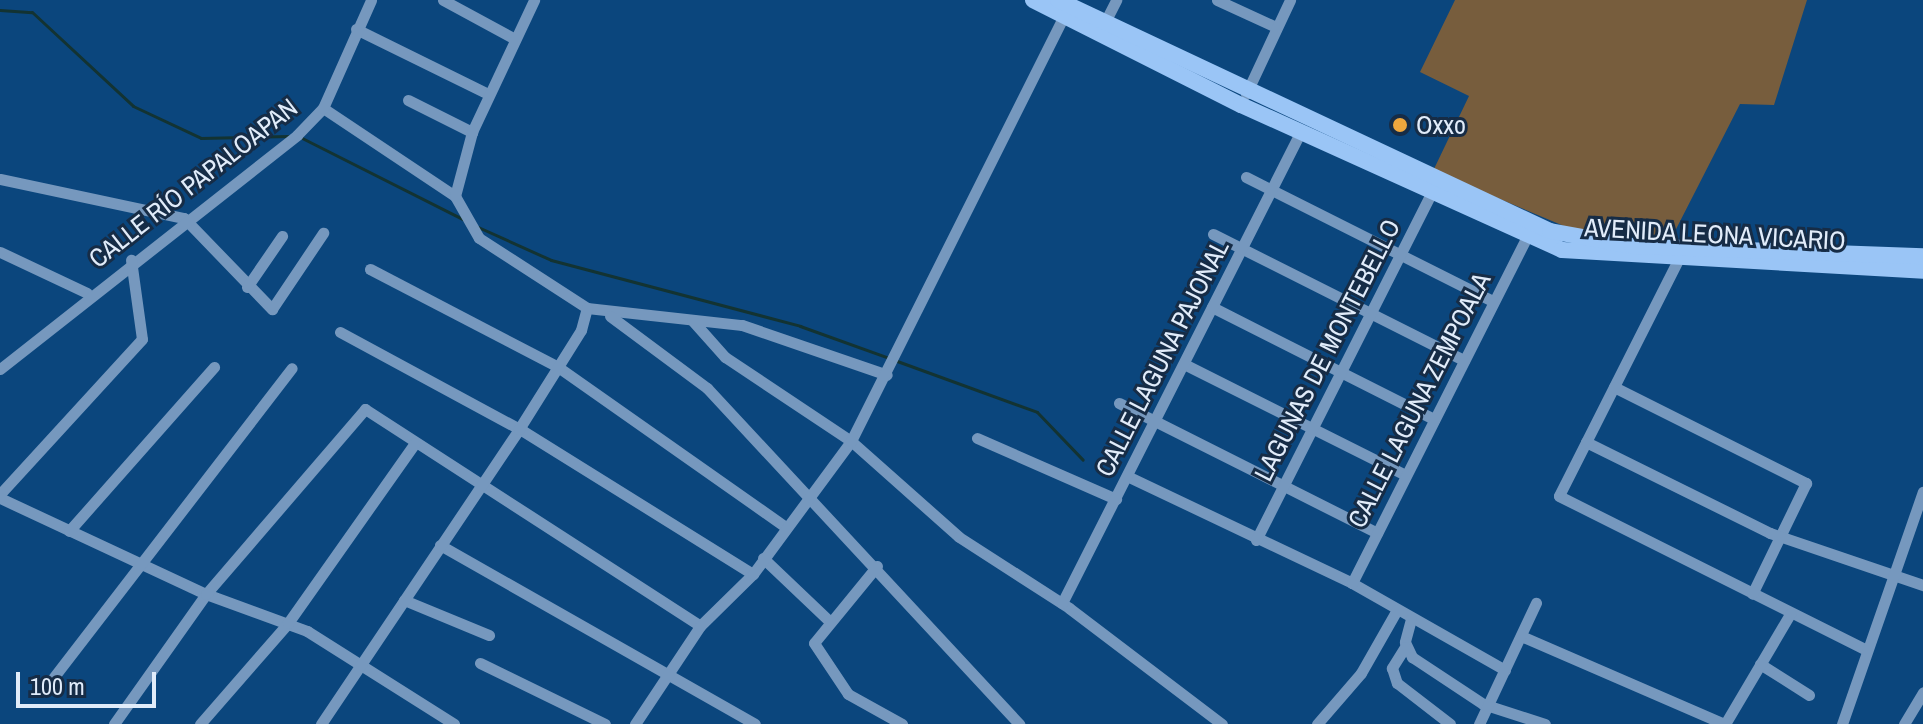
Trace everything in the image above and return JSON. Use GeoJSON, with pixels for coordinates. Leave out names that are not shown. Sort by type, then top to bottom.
{"type":"FeatureCollection","features":[{"type":"Feature","properties":{"kind":"street","name":"CALLE RÍO PAPALOAPAN"},"geometry":{"type":"LineString","coordinates":[[0,369],[87,293],[323,108],[371,0]]}},
{"type":"Feature","properties":{"kind":"street"},"geometry":{"type":"LineString","coordinates":[[443,0],[513,38]]}},
{"type":"Feature","properties":{"kind":"street"},"geometry":{"type":"LineString","coordinates":[[455,196],[472,132],[513,38],[534,0]]}},
{"type":"Feature","properties":{"kind":"street","name":"AVENIDA LEONA VICARIO"},"geometry":{"type":"LineString","coordinates":[[1033,0],[1105,22],[1301,131],[1531,224],[1600,242],[1923,256]]}},
{"type":"Feature","properties":{"kind":"street"},"geometry":{"type":"LineString","coordinates":[[1105,22],[1116,0]]}},
{"type":"Feature","properties":{"kind":"street"},"geometry":{"type":"LineString","coordinates":[[1217,0],[1276,27]]}},
{"type":"Feature","properties":{"kind":"street"},"geometry":{"type":"LineString","coordinates":[[1244,98],[1290,0]]}},
{"type":"Feature","properties":{"kind":"street"},"geometry":{"type":"LineString","coordinates":[[635,724],[700,626],[753,574],[786,527],[813,498],[851,441],[887,375],[1061,8]]}},
{"type":"Feature","properties":{"kind":"street","name":"AVENIDA LEONA VICARIO"},"geometry":{"type":"LineString","coordinates":[[1061,8],[1434,187],[1526,238],[1586,255],[1923,271]]}},
{"type":"Feature","properties":{"kind":"street"},"geometry":{"type":"LineString","coordinates":[[356,29],[488,94]]}},
{"type":"Feature","properties":{"kind":"street"},"geometry":{"type":"LineString","coordinates":[[408,100],[472,132]]}},
{"type":"Feature","properties":{"kind":"street"},"geometry":{"type":"LineString","coordinates":[[323,108],[455,196],[479,238],[587,308],[608,315],[742,325],[887,375]]}},
{"type":"Feature","properties":{"kind":"street","name":"CALLE LAGUNA PAJONAL"},"geometry":{"type":"LineString","coordinates":[[1062,603],[1301,131]]}},
{"type":"Feature","properties":{"kind":"street"},"geometry":{"type":"LineString","coordinates":[[1246,177],[1493,301]]}},
{"type":"Feature","properties":{"kind":"street"},"geometry":{"type":"LineString","coordinates":[[0,179],[184,218],[247,287],[272,309],[323,233]]}},
{"type":"Feature","properties":{"kind":"street","name":"LAGUNAS DE MONTEBELLO"},"geometry":{"type":"LineString","coordinates":[[1256,540],[1434,187]]}},
{"type":"Feature","properties":{"kind":"street"},"geometry":{"type":"LineString","coordinates":[[1213,234],[1464,360]]}},
{"type":"Feature","properties":{"kind":"street"},"geometry":{"type":"LineString","coordinates":[[247,287],[282,236]]}},
{"type":"Feature","properties":{"kind":"street","name":"CALLE LAGUNA ZEMPOALA"},"geometry":{"type":"LineString","coordinates":[[1352,583],[1526,238]]}},
{"type":"Feature","properties":{"kind":"street"},"geometry":{"type":"LineString","coordinates":[[0,252],[87,293]]}},
{"type":"Feature","properties":{"kind":"street"},"geometry":{"type":"LineString","coordinates":[[131,260],[142,339],[0,496],[206,594],[288,623],[363,661],[454,724]]}},
{"type":"Feature","properties":{"kind":"street"},"geometry":{"type":"LineString","coordinates":[[1678,260],[1559,496],[1867,650]]}},
{"type":"Feature","properties":{"kind":"street"},"geometry":{"type":"LineString","coordinates":[[370,269],[558,367],[786,527]]}},
{"type":"Feature","properties":{"kind":"street"},"geometry":{"type":"LineString","coordinates":[[1212,307],[1434,419]]}},
{"type":"Feature","properties":{"kind":"street"},"geometry":{"type":"LineString","coordinates":[[321,724],[519,429],[558,367],[587,308]]}},
{"type":"Feature","properties":{"kind":"street"},"geometry":{"type":"LineString","coordinates":[[608,315],[707,388],[877,566],[1019,724]]}},
{"type":"Feature","properties":{"kind":"street"},"geometry":{"type":"LineString","coordinates":[[692,320],[725,357],[851,441],[959,537],[1062,603],[1222,724]]}},
{"type":"Feature","properties":{"kind":"street"},"geometry":{"type":"LineString","coordinates":[[340,332],[519,429],[753,574]]}},
{"type":"Feature","properties":{"kind":"street"},"geometry":{"type":"LineString","coordinates":[[1184,364],[1406,475]]}},
{"type":"Feature","properties":{"kind":"street"},"geometry":{"type":"LineString","coordinates":[[69,531],[214,367]]}},
{"type":"Feature","properties":{"kind":"street"},"geometry":{"type":"LineString","coordinates":[[50,682],[136,563],[292,368]]}},
{"type":"Feature","properties":{"kind":"street"},"geometry":{"type":"LineString","coordinates":[[1614,387],[1806,483],[1752,594]]}},
{"type":"Feature","properties":{"kind":"street"},"geometry":{"type":"LineString","coordinates":[[1119,403],[1377,533]]}},
{"type":"Feature","properties":{"kind":"street"},"geometry":{"type":"LineString","coordinates":[[114,724],[206,594],[362,411],[371,409],[477,488],[700,626]]}},
{"type":"Feature","properties":{"kind":"street"},"geometry":{"type":"LineString","coordinates":[[977,438],[1116,499]]}},
{"type":"Feature","properties":{"kind":"street"},"geometry":{"type":"LineString","coordinates":[[1586,442],[1782,535],[1923,585]]}},
{"type":"Feature","properties":{"kind":"street"},"geometry":{"type":"LineString","coordinates":[[200,724],[288,623],[415,443]]}},
{"type":"Feature","properties":{"kind":"street"},"geometry":{"type":"LineString","coordinates":[[1127,476],[1352,583],[1505,670]]}},
{"type":"Feature","properties":{"kind":"street"},"geometry":{"type":"LineString","coordinates":[[1842,724],[1867,650],[1898,574],[1923,492]]}},
{"type":"Feature","properties":{"kind":"street"},"geometry":{"type":"LineString","coordinates":[[440,545],[666,678],[755,724]]}},
{"type":"Feature","properties":{"kind":"street"},"geometry":{"type":"LineString","coordinates":[[763,558],[828,620]]}},
{"type":"Feature","properties":{"kind":"street"},"geometry":{"type":"LineString","coordinates":[[877,566],[828,620],[814,643],[818,656],[848,694],[902,724]]}},
{"type":"Feature","properties":{"kind":"street"},"geometry":{"type":"LineString","coordinates":[[404,600],[489,635]]}},
{"type":"Feature","properties":{"kind":"street"},"geometry":{"type":"LineString","coordinates":[[1479,724],[1491,706],[1536,603]]}},
{"type":"Feature","properties":{"kind":"street"},"geometry":{"type":"LineString","coordinates":[[1317,724],[1361,673],[1397,610]]}},
{"type":"Feature","properties":{"kind":"street"},"geometry":{"type":"LineString","coordinates":[[1521,636],[1725,724],[1790,614]]}},
{"type":"Feature","properties":{"kind":"street"},"geometry":{"type":"LineString","coordinates":[[1411,619],[1405,647],[1392,668],[1397,683],[1450,724]]}},
{"type":"Feature","properties":{"kind":"street"},"geometry":{"type":"LineString","coordinates":[[1405,647],[1491,706],[1545,724]]}},
{"type":"Feature","properties":{"kind":"street"},"geometry":{"type":"LineString","coordinates":[[480,663],[605,724]]}},
{"type":"Feature","properties":{"kind":"street"},"geometry":{"type":"LineString","coordinates":[[1760,664],[1809,695]]}},
{"type":"Feature","properties":{"kind":"street"},"geometry":{"type":"LineString","coordinates":[[1904,724],[1923,692]]}},
{"type":"Feature","properties":{"kind":"shaded area"},"geometry":{"type":"Polygon","coordinates":[[[1455,0],[1807,0],[1774,105],[1740,104],[1672,237],[1571,229],[1433,171],[1469,96],[1420,72],[1455,0]]]}},
{"type":"Feature","properties":{"kind":"waterway"},"geometry":{"type":"LineString","coordinates":[[0,10],[32,12],[133,106],[201,138],[289,136]]}},
{"type":"Feature","properties":{"kind":"waterway"},"geometry":{"type":"LineString","coordinates":[[300,137],[464,220]]}},
{"type":"Feature","properties":{"kind":"waterway"},"geometry":{"type":"LineString","coordinates":[[478,227],[551,260],[800,326],[889,358]]}},
{"type":"Feature","properties":{"kind":"waterway"},"geometry":{"type":"LineString","coordinates":[[897,361],[1037,412],[1083,460]]}},
{"type":"Feature","properties":{"kind":"place","name":"Oxxo"},"geometry":{"type":"Point","coordinates":[1400,125]}}]}
